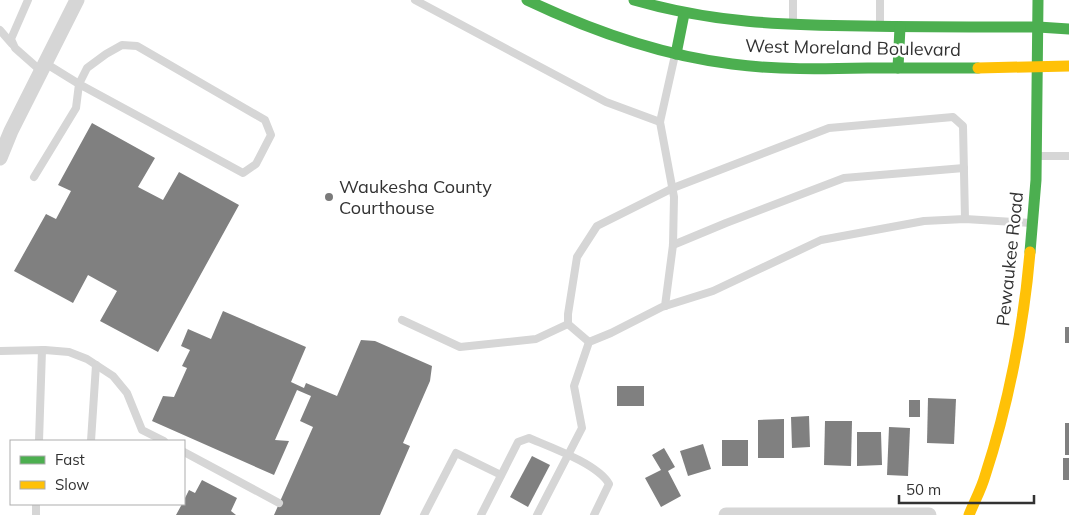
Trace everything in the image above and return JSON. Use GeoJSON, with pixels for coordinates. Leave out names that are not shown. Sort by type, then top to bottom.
{"type":"FeatureCollection","features":[{"type":"Feature","properties":{"kind":"street"},"geometry":{"type":"LineString","coordinates":[[0,158],[11,131],[77,0]]}},
{"type":"Feature","properties":{"kind":"street","name":"West Moreland Boulevard"},"geometry":{"type":"LineString","coordinates":[[527,0],[586,28],[634,43],[676,54],[761,67],[1069,66]]}},
{"type":"Feature","properties":{"kind":"street","name":"West Moreland Boulevard"},"geometry":{"type":"LineString","coordinates":[[634,0],[656,7],[685,10],[738,23],[1069,29]]}},
{"type":"Feature","properties":{"kind":"street","name":"Pewaukee Road"},"geometry":{"type":"LineString","coordinates":[[969,515],[985,478],[998,430],[1016,352],[1027,286],[1033,223],[1036,156],[1038,0]]}},
{"type":"Feature","properties":{"kind":"street"},"geometry":{"type":"LineString","coordinates":[[676,54],[685,10]]}},
{"type":"Feature","properties":{"kind":"street"},"geometry":{"type":"LineString","coordinates":[[898,68],[900,26]]}},
{"type":"Feature","properties":{"kind":"street"},"geometry":{"type":"LineString","coordinates":[[726,515],[929,515]]}},
{"type":"Feature","properties":{"kind":"lane"},"geometry":{"type":"LineString","coordinates":[[15,48],[11,38],[28,0]]}},
{"type":"Feature","properties":{"kind":"lane"},"geometry":{"type":"LineString","coordinates":[[415,0],[606,102],[660,122]]}},
{"type":"Feature","properties":{"kind":"lane"},"geometry":{"type":"LineString","coordinates":[[793,0],[794,25]]}},
{"type":"Feature","properties":{"kind":"lane"},"geometry":{"type":"LineString","coordinates":[[880,0],[880,26]]}},
{"type":"Feature","properties":{"kind":"lane"},"geometry":{"type":"LineString","coordinates":[[0,30],[15,48],[43,67],[79,84],[243,174],[256,164],[270,134],[265,120],[136,46],[122,44],[88,68],[79,84],[76,108],[34,177]]}},
{"type":"Feature","properties":{"kind":"lane"},"geometry":{"type":"LineString","coordinates":[[665,306],[673,245],[674,197],[660,122],[676,54]]}},
{"type":"Feature","properties":{"kind":"lane"},"geometry":{"type":"LineString","coordinates":[[589,342],[568,324],[568,314],[577,257],[597,226],[673,188],[829,128],[953,117],[962,126],[965,219]]}},
{"type":"Feature","properties":{"kind":"lane"},"geometry":{"type":"LineString","coordinates":[[1036,156],[1069,156]]}},
{"type":"Feature","properties":{"kind":"lane"},"geometry":{"type":"LineString","coordinates":[[673,245],[844,178],[964,168]]}},
{"type":"Feature","properties":{"kind":"lane"},"geometry":{"type":"LineString","coordinates":[[537,515],[582,428],[574,386],[589,342],[665,306],[713,291],[822,240],[924,222],[965,219],[1033,223]]}},
{"type":"Feature","properties":{"kind":"lane"},"geometry":{"type":"LineString","coordinates":[[402,320],[460,347],[536,339],[568,324]]}},
{"type":"Feature","properties":{"kind":"lane"},"geometry":{"type":"LineString","coordinates":[[0,351],[42,350],[69,352],[88,359],[113,376],[127,393],[142,430],[162,440]]}},
{"type":"Feature","properties":{"kind":"lane"},"geometry":{"type":"LineString","coordinates":[[38,440],[42,350]]}},
{"type":"Feature","properties":{"kind":"lane"},"geometry":{"type":"LineString","coordinates":[[91,440],[96,364]]}},
{"type":"Feature","properties":{"kind":"lane"},"geometry":{"type":"LineString","coordinates":[[481,515],[518,442],[529,438],[569,454],[605,477],[609,484],[594,515]]}},
{"type":"Feature","properties":{"kind":"lane"},"geometry":{"type":"LineString","coordinates":[[185,453],[279,503]]}},
{"type":"Feature","properties":{"kind":"lane"},"geometry":{"type":"LineString","coordinates":[[424,515],[456,453],[501,475]]}},
{"type":"Feature","properties":{"kind":"building"},"geometry":{"type":"Polygon","coordinates":[[[92,123],[155,158],[138,187],[163,200],[179,172],[239,205],[158,352],[100,321],[117,291],[88,275],[73,303],[14,271],[46,214],[56,219],[71,191],[58,185],[92,123]]]}},
{"type":"Feature","properties":{"kind":"building"},"geometry":{"type":"Polygon","coordinates":[[[223,311],[306,347],[291,382],[304,388],[306,383],[337,396],[361,340],[375,341],[432,366],[430,381],[403,443],[410,446],[380,515],[274,515],[313,427],[300,421],[311,396],[297,390],[275,440],[289,441],[274,475],[152,421],[163,396],[174,397],[187,368],[182,366],[190,350],[181,346],[188,329],[211,339],[223,311]]]}},
{"type":"Feature","properties":{"kind":"building"},"geometry":{"type":"Polygon","coordinates":[[[1065,327],[1069,327],[1069,343],[1065,343],[1065,327]]]}},
{"type":"Feature","properties":{"kind":"building"},"geometry":{"type":"Polygon","coordinates":[[[617,386],[644,386],[644,406],[617,406],[617,386]]]}},
{"type":"Feature","properties":{"kind":"building"},"geometry":{"type":"Polygon","coordinates":[[[928,398],[956,399],[954,444],[927,443],[928,398]]]}},
{"type":"Feature","properties":{"kind":"building"},"geometry":{"type":"Polygon","coordinates":[[[909,400],[920,400],[920,417],[909,417],[909,400]]]}},
{"type":"Feature","properties":{"kind":"building"},"geometry":{"type":"Polygon","coordinates":[[[809,416],[810,447],[792,448],[791,417],[809,416]]]}},
{"type":"Feature","properties":{"kind":"building"},"geometry":{"type":"Polygon","coordinates":[[[784,419],[784,458],[758,458],[758,420],[784,419]]]}},
{"type":"Feature","properties":{"kind":"building"},"geometry":{"type":"Polygon","coordinates":[[[825,421],[852,421],[851,466],[824,465],[825,421]]]}},
{"type":"Feature","properties":{"kind":"building"},"geometry":{"type":"Polygon","coordinates":[[[1065,423],[1069,423],[1069,455],[1065,455],[1065,423]]]}},
{"type":"Feature","properties":{"kind":"building"},"geometry":{"type":"Polygon","coordinates":[[[889,427],[910,428],[908,476],[887,475],[889,427]]]}},
{"type":"Feature","properties":{"kind":"building"},"geometry":{"type":"Polygon","coordinates":[[[857,432],[881,432],[882,465],[857,466],[857,432]]]}},
{"type":"Feature","properties":{"kind":"building"},"geometry":{"type":"Polygon","coordinates":[[[722,440],[748,440],[748,466],[722,466],[722,440]]]}},
{"type":"Feature","properties":{"kind":"building"},"geometry":{"type":"Polygon","coordinates":[[[703,444],[711,469],[688,476],[680,451],[703,444]]]}},
{"type":"Feature","properties":{"kind":"building"},"geometry":{"type":"Polygon","coordinates":[[[664,448],[675,467],[668,471],[681,496],[661,507],[645,478],[661,470],[652,455],[664,448]]]}},
{"type":"Feature","properties":{"kind":"building"},"geometry":{"type":"Polygon","coordinates":[[[532,456],[550,465],[528,507],[510,497],[532,456]]]}},
{"type":"Feature","properties":{"kind":"building"},"geometry":{"type":"Polygon","coordinates":[[[1063,458],[1069,458],[1069,480],[1063,480],[1063,458]]]}},
{"type":"Feature","properties":{"kind":"building"},"geometry":{"type":"Polygon","coordinates":[[[202,480],[237,498],[231,511],[236,515],[176,515],[181,505],[185,505],[185,498],[189,490],[195,493],[202,480]]]}},
{"type":"Feature","properties":{"kind":"traffic: fast"},"geometry":{"type":"LineString","coordinates":[[527,0],[601,32],[653,48],[705,60],[800,69],[978,68]]}},
{"type":"Feature","properties":{"kind":"traffic: fast"},"geometry":{"type":"LineString","coordinates":[[634,0],[691,14],[776,23],[833,26],[1038,27],[1069,29]]}},
{"type":"Feature","properties":{"kind":"traffic: fast"},"geometry":{"type":"LineString","coordinates":[[1030,252],[1036,180],[1038,0]]}},
{"type":"Feature","properties":{"kind":"traffic: fast"},"geometry":{"type":"LineString","coordinates":[[676,54],[684,14]]}},
{"type":"Feature","properties":{"kind":"traffic: fast"},"geometry":{"type":"LineString","coordinates":[[898,68],[900,27]]}},
{"type":"Feature","properties":{"kind":"traffic: slow"},"geometry":{"type":"LineString","coordinates":[[978,68],[1069,66]]}},
{"type":"Feature","properties":{"kind":"traffic: slow"},"geometry":{"type":"LineString","coordinates":[[969,515],[983,481],[1008,394],[1024,308],[1030,252]]}},
{"type":"Feature","properties":{"kind":"place","name":"Waukesha County Courthouse"},"geometry":{"type":"Point","coordinates":[329,197]}}]}
